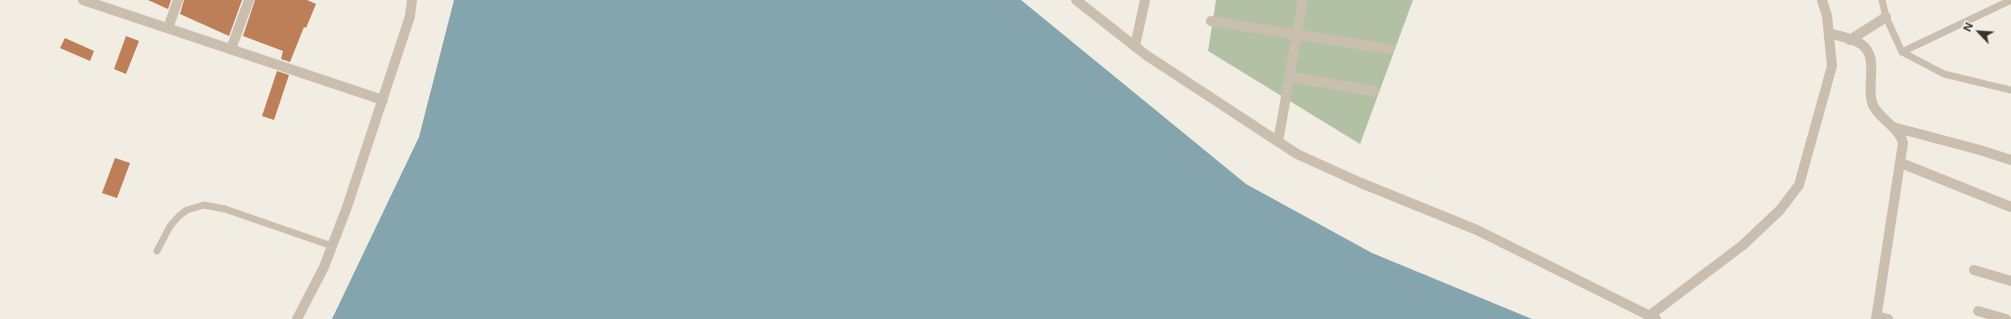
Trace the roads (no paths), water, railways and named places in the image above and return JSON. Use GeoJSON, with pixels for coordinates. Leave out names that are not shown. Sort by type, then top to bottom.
{"type":"FeatureCollection","features":[{"type":"Feature","properties":{"kind":"street"},"geometry":{"type":"LineString","coordinates":[[83,0],[103,3],[168,28],[383,100]]}},
{"type":"Feature","properties":{"kind":"street"},"geometry":{"type":"LineString","coordinates":[[168,28],[178,0]]}},
{"type":"Feature","properties":{"kind":"street"},"geometry":{"type":"LineString","coordinates":[[231,49],[250,0]]}},
{"type":"Feature","properties":{"kind":"street"},"geometry":{"type":"LineString","coordinates":[[298,319],[324,267],[347,208],[410,16],[412,0]]}},
{"type":"Feature","properties":{"kind":"street"},"geometry":{"type":"LineString","coordinates":[[1076,0],[1135,46],[1297,154],[1361,183],[1477,230],[1653,317],[1743,245],[1780,210],[1799,185],[1832,66],[1827,16],[1822,0]]}},
{"type":"Feature","properties":{"kind":"street"},"geometry":{"type":"LineString","coordinates":[[1135,46],[1145,0]]}},
{"type":"Feature","properties":{"kind":"street"},"geometry":{"type":"LineString","coordinates":[[1278,142],[1303,0]]}},
{"type":"Feature","properties":{"kind":"street"},"geometry":{"type":"LineString","coordinates":[[1850,40],[1886,17]]}},
{"type":"Feature","properties":{"kind":"street"},"geometry":{"type":"LineString","coordinates":[[1211,21],[1389,49]]}},
{"type":"Feature","properties":{"kind":"street"},"geometry":{"type":"LineString","coordinates":[[1828,33],[1861,44],[1869,53],[1871,64],[1870,99],[1882,118],[1901,135],[1903,143],[1877,317],[1888,319]]}},
{"type":"Feature","properties":{"kind":"street"},"geometry":{"type":"LineString","coordinates":[[1290,77],[1374,91]]}},
{"type":"Feature","properties":{"kind":"street"},"geometry":{"type":"LineString","coordinates":[[1893,127],[1980,150],[2011,160]]}},
{"type":"Feature","properties":{"kind":"street"},"geometry":{"type":"LineString","coordinates":[[1901,163],[2011,207]]}},
{"type":"Feature","properties":{"kind":"street"},"geometry":{"type":"LineString","coordinates":[[1974,270],[2011,282]]}},
{"type":"Feature","properties":{"kind":"street"},"geometry":{"type":"LineString","coordinates":[[1978,311],[2006,319]]}},
{"type":"Feature","properties":{"kind":"lane"},"geometry":{"type":"LineString","coordinates":[[1882,0],[1886,17],[1902,52],[1944,74],[2011,90]]}},
{"type":"Feature","properties":{"kind":"lane"},"geometry":{"type":"LineString","coordinates":[[1902,52],[2011,0]]}},
{"type":"Feature","properties":{"kind":"lane"},"geometry":{"type":"LineString","coordinates":[[157,252],[170,226],[179,216],[187,210],[204,205],[225,209],[332,246]]}},
{"type":"Feature","properties":{"kind":"water"},"geometry":{"type":"Polygon","coordinates":[[[454,0],[1021,0],[1246,184],[1372,253],[1532,319],[332,319],[419,137],[454,0]]]}}]}
